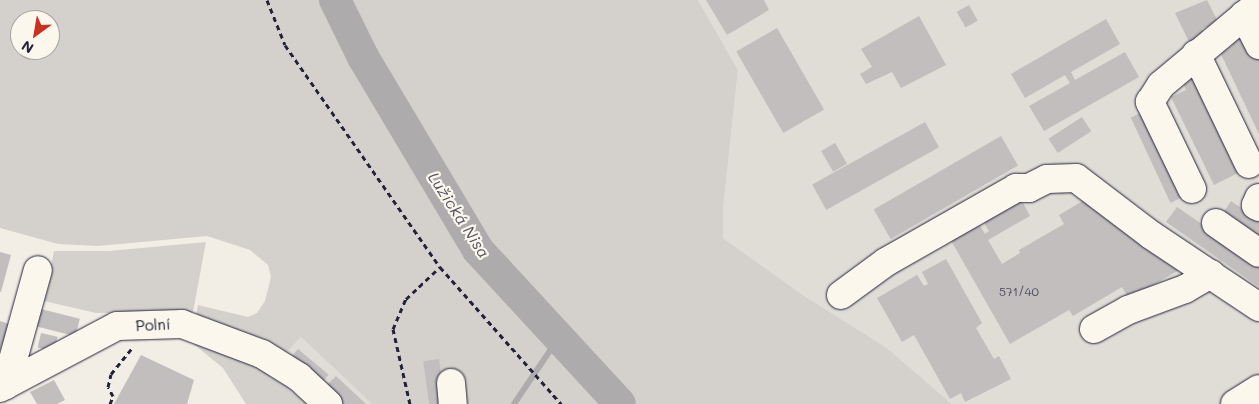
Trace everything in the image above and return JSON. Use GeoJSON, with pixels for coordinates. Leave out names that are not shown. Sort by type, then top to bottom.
{"type":"FeatureCollection","features":[{"type":"Feature","properties":{"kind":"street"},"geometry":{"type":"LineString","coordinates":[[1192,189],[1150,102],[1160,85],[1252,9],[1259,45]]}},
{"type":"Feature","properties":{"kind":"street"},"geometry":{"type":"LineString","coordinates":[[1196,54],[1249,164]]}},
{"type":"Feature","properties":{"kind":"street"},"geometry":{"type":"LineString","coordinates":[[841,295],[886,262],[1016,188],[1029,188],[1047,180],[1076,178],[1259,307]]}},
{"type":"Feature","properties":{"kind":"street"},"geometry":{"type":"LineString","coordinates":[[1259,198],[1256,205],[1259,207]]}},
{"type":"Feature","properties":{"kind":"street"},"geometry":{"type":"LineString","coordinates":[[1216,223],[1259,253]]}},
{"type":"Feature","properties":{"kind":"street"},"geometry":{"type":"LineString","coordinates":[[3,387],[38,270]]}},
{"type":"Feature","properties":{"kind":"street"},"geometry":{"type":"LineString","coordinates":[[1094,328],[1128,310],[1185,289],[1211,274]]}},
{"type":"Feature","properties":{"kind":"street","name":"Polní"},"geometry":{"type":"LineString","coordinates":[[3,387],[117,326],[182,324],[262,354],[299,377],[328,404]]}},
{"type":"Feature","properties":{"kind":"street"},"geometry":{"type":"LineString","coordinates":[[1235,404],[1259,389]]}},
{"type":"Feature","properties":{"kind":"path"},"geometry":{"type":"LineString","coordinates":[[267,0],[285,45],[440,267],[561,404]]}},
{"type":"Feature","properties":{"kind":"path"},"geometry":{"type":"LineString","coordinates":[[410,404],[393,329],[406,299],[440,267]]}},
{"type":"Feature","properties":{"kind":"path"},"geometry":{"type":"LineString","coordinates":[[110,404],[113,396],[108,387],[112,374],[149,325]]}},
{"type":"Feature","properties":{"kind":"shaded area"},"geometry":{"type":"Polygon","coordinates":[[[0,0],[698,0],[738,70],[723,210],[723,238],[803,295],[887,348],[952,404],[372,404],[301,337],[283,356],[196,317],[198,305],[248,317],[257,313],[265,301],[271,277],[268,265],[250,250],[207,236],[98,246],[58,244],[0,228],[0,0]]]}},
{"type":"Feature","properties":{"kind":"shaded area"},"geometry":{"type":"Polygon","coordinates":[[[698,0],[1259,0],[1259,404],[952,404],[887,348],[803,295],[723,238],[723,210],[738,70],[698,0]]]}},
{"type":"Feature","properties":{"kind":"shaded area"},"geometry":{"type":"Polygon","coordinates":[[[206,242],[193,312],[96,313],[44,301],[54,251],[109,251],[206,242]]]}},
{"type":"Feature","properties":{"kind":"shaded area"},"geometry":{"type":"Polygon","coordinates":[[[179,332],[266,368],[307,404],[246,404],[223,368],[179,332]]]}},
{"type":"Feature","properties":{"kind":"shaded area"},"geometry":{"type":"Polygon","coordinates":[[[301,337],[372,404],[334,404],[283,356],[301,337]]]}},
{"type":"Feature","properties":{"kind":"building"},"geometry":{"type":"Polygon","coordinates":[[[706,0],[764,0],[769,10],[727,35],[706,0]]]}},
{"type":"Feature","properties":{"kind":"building"},"geometry":{"type":"Polygon","coordinates":[[[1207,0],[1218,22],[1202,29],[1206,37],[1190,44],[1175,13],[1207,0]]]}},
{"type":"Feature","properties":{"kind":"building"},"geometry":{"type":"Polygon","coordinates":[[[969,5],[978,21],[965,28],[957,12],[969,5]]]}},
{"type":"Feature","properties":{"kind":"building"},"geometry":{"type":"Polygon","coordinates":[[[919,16],[946,65],[901,88],[892,72],[866,84],[860,74],[872,67],[861,49],[919,16]]]}},
{"type":"Feature","properties":{"kind":"building"},"geometry":{"type":"Polygon","coordinates":[[[1106,19],[1120,44],[1071,72],[1075,80],[1125,52],[1139,77],[1044,131],[1029,106],[1070,83],[1065,75],[1025,98],[1011,74],[1106,19]]]}},
{"type":"Feature","properties":{"kind":"building"},"geometry":{"type":"Polygon","coordinates":[[[777,28],[824,109],[783,133],[736,52],[777,28]]]}},
{"type":"Feature","properties":{"kind":"building"},"geometry":{"type":"Polygon","coordinates":[[[1244,30],[1259,61],[1259,134],[1220,52],[1232,46],[1228,38],[1244,30]]]}},
{"type":"Feature","properties":{"kind":"building"},"geometry":{"type":"Polygon","coordinates":[[[1198,73],[1244,170],[1214,185],[1171,97],[1186,90],[1182,81],[1198,73]]]}},
{"type":"Feature","properties":{"kind":"building"},"geometry":{"type":"Polygon","coordinates":[[[1147,110],[1187,195],[1170,203],[1131,118],[1147,110]]]}},
{"type":"Feature","properties":{"kind":"building"},"geometry":{"type":"Polygon","coordinates":[[[1082,117],[1091,131],[1058,153],[1048,139],[1082,117]]]}},
{"type":"Feature","properties":{"kind":"building"},"geometry":{"type":"Polygon","coordinates":[[[925,122],[939,147],[826,210],[812,185],[925,122]]]}},
{"type":"Feature","properties":{"kind":"building"},"geometry":{"type":"Polygon","coordinates":[[[1001,136],[1018,165],[891,239],[874,210],[1001,136]]]}},
{"type":"Feature","properties":{"kind":"building"},"geometry":{"type":"Polygon","coordinates":[[[835,143],[847,164],[833,172],[821,151],[835,143]]]}},
{"type":"Feature","properties":{"kind":"building"},"geometry":{"type":"Polygon","coordinates":[[[1020,197],[1030,216],[988,240],[1002,264],[1020,253],[1019,250],[1064,224],[1059,215],[1086,199],[1179,270],[1129,299],[1122,287],[1073,316],[1069,310],[1010,344],[949,237],[977,221],[985,234],[989,231],[982,219],[1020,197]]]}},
{"type":"Feature","properties":{"kind":"building"},"geometry":{"type":"Polygon","coordinates":[[[1231,201],[1259,220],[1259,241],[1221,216],[1231,201]]]}},
{"type":"Feature","properties":{"kind":"building"},"geometry":{"type":"Polygon","coordinates":[[[1177,207],[1259,263],[1259,287],[1166,222],[1177,207]]]}},
{"type":"Feature","properties":{"kind":"building"},"geometry":{"type":"Polygon","coordinates":[[[0,252],[11,255],[1,292],[0,292],[0,252]]]}},
{"type":"Feature","properties":{"kind":"building"},"geometry":{"type":"Polygon","coordinates":[[[946,259],[982,323],[976,328],[994,359],[999,356],[1011,379],[965,402],[961,393],[950,399],[914,335],[902,342],[877,298],[917,275],[924,286],[928,284],[922,272],[946,259]]]}},
{"type":"Feature","properties":{"kind":"building"},"geometry":{"type":"Polygon","coordinates":[[[41,309],[80,319],[75,336],[37,326],[41,309]]]}},
{"type":"Feature","properties":{"kind":"building"},"geometry":{"type":"Polygon","coordinates":[[[0,321],[9,324],[0,352],[0,321]]]}},
{"type":"Feature","properties":{"kind":"building"},"geometry":{"type":"Polygon","coordinates":[[[41,333],[58,337],[54,351],[38,348],[41,333]]]}},
{"type":"Feature","properties":{"kind":"building"},"geometry":{"type":"Polygon","coordinates":[[[298,349],[329,375],[318,387],[288,361],[298,349]]]}},
{"type":"Feature","properties":{"kind":"building"},"geometry":{"type":"Polygon","coordinates":[[[141,355],[194,380],[187,404],[114,404],[141,355]]]}},
{"type":"Feature","properties":{"kind":"building"},"geometry":{"type":"Polygon","coordinates":[[[439,359],[445,404],[429,404],[423,361],[439,359]]]}},
{"type":"Feature","properties":{"kind":"building"},"geometry":{"type":"Polygon","coordinates":[[[336,376],[366,404],[341,404],[324,388],[336,376]]]}},
{"type":"Feature","properties":{"kind":"building"},"geometry":{"type":"Polygon","coordinates":[[[54,380],[65,400],[57,404],[37,404],[30,392],[54,380]]]}},
{"type":"Feature","properties":{"kind":"waterway","name":"Lužická Nisa"},"geometry":{"type":"LineString","coordinates":[[335,0],[363,57],[478,250],[620,404]]}},
{"type":"Feature","properties":{"kind":"waterway"},"geometry":{"type":"LineString","coordinates":[[514,404],[558,339]]}}]}
